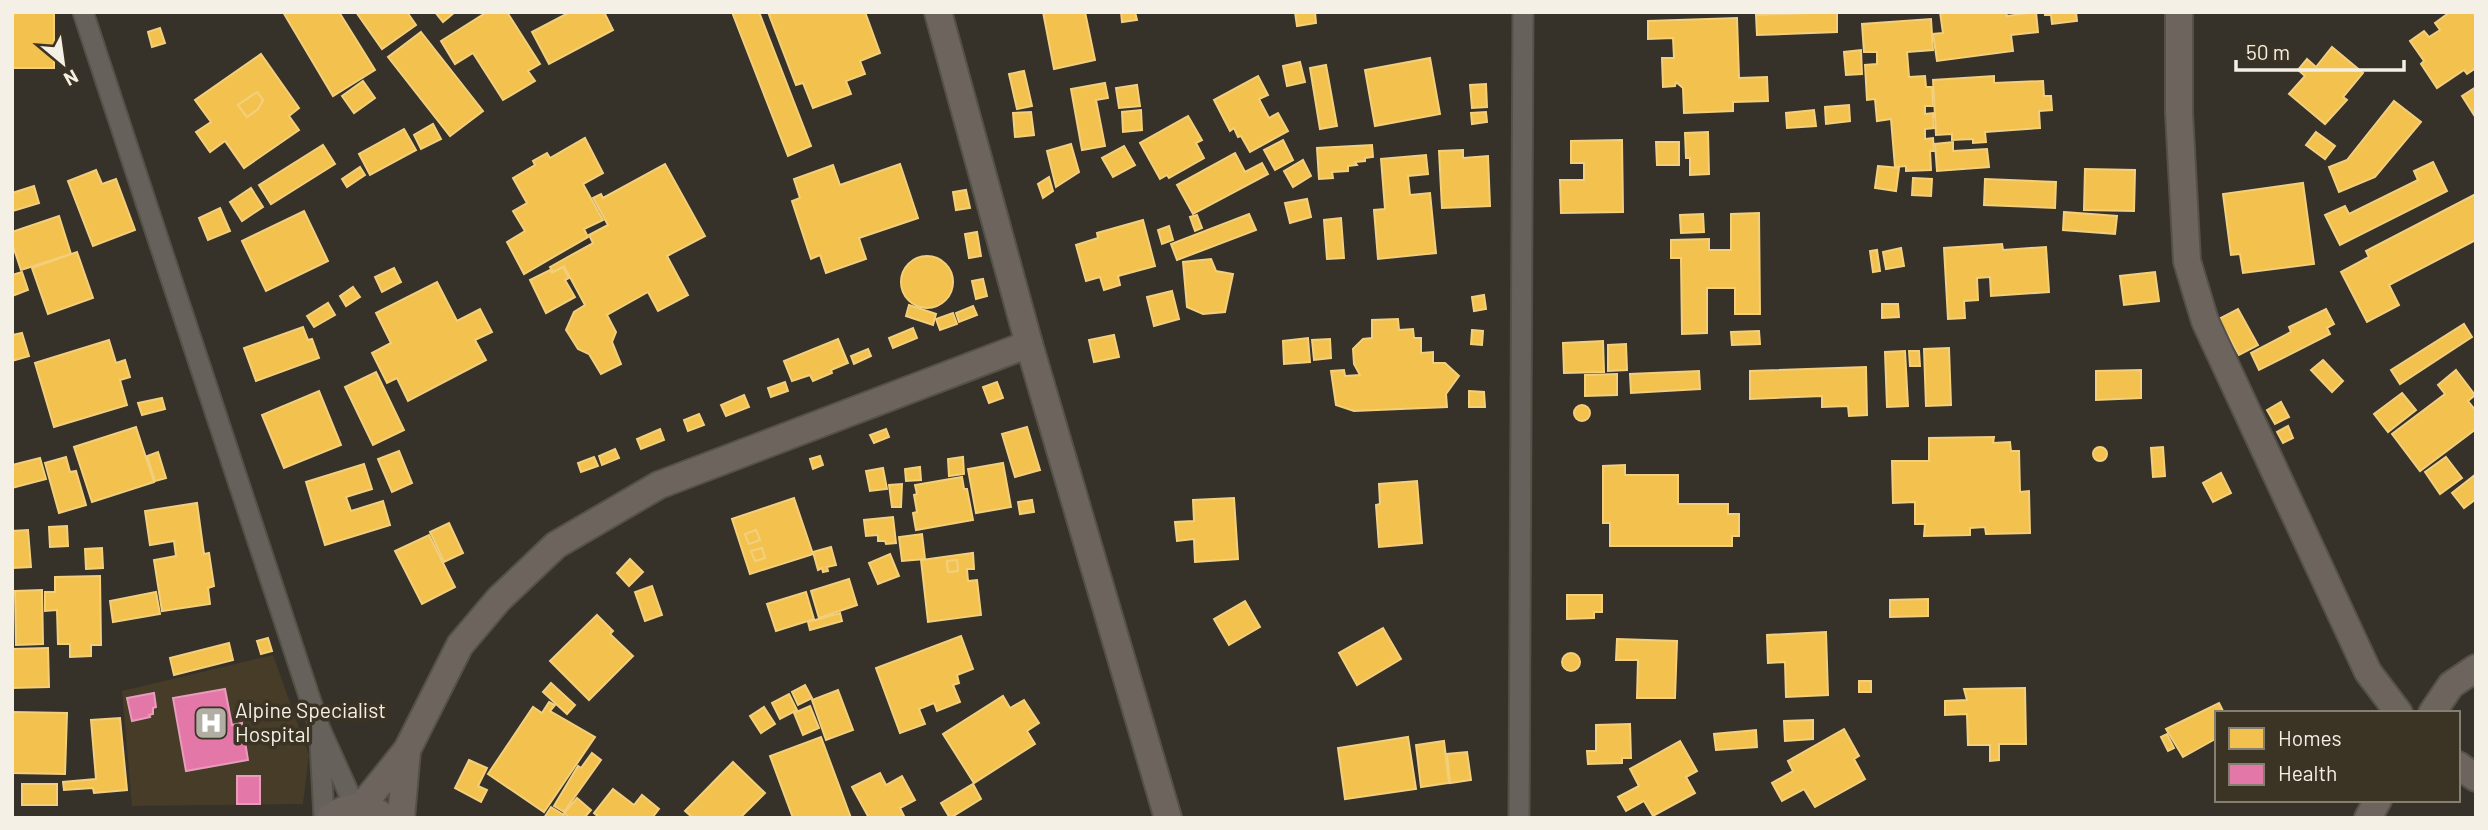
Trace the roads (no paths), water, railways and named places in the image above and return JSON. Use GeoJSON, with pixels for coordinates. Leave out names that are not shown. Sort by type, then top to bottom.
{"type":"FeatureCollection","features":[{"type":"Feature","properties":{"kind":"street"},"geometry":{"type":"LineString","coordinates":[[83,12],[320,729],[358,807]]}},
{"type":"Feature","properties":{"kind":"street"},"geometry":{"type":"LineString","coordinates":[[938,12],[1029,344],[1168,818]]}},
{"type":"Feature","properties":{"kind":"street"},"geometry":{"type":"LineString","coordinates":[[1519,818],[1523,12]]}},
{"type":"Feature","properties":{"kind":"street"},"geometry":{"type":"LineString","coordinates":[[2179,12],[2179,113],[2187,261],[2205,321],[2368,672],[2397,711]]}},
{"type":"Feature","properties":{"kind":"street"},"geometry":{"type":"LineString","coordinates":[[358,807],[407,750],[460,645],[499,599],[556,545],[659,485],[1029,344]]}},
{"type":"Feature","properties":{"kind":"street"},"geometry":{"type":"LineString","coordinates":[[2433,711],[2451,685],[2476,668]]}},
{"type":"Feature","properties":{"kind":"street"},"geometry":{"type":"LineString","coordinates":[[320,729],[324,818]]}},
{"type":"Feature","properties":{"kind":"street"},"geometry":{"type":"LineString","coordinates":[[401,818],[407,750]]}},
{"type":"Feature","properties":{"kind":"street"},"geometry":{"type":"LineString","coordinates":[[2460,766],[2476,778]]}},
{"type":"Feature","properties":{"kind":"street"},"geometry":{"type":"LineString","coordinates":[[2368,818],[2377,802]]}},
{"type":"Feature","properties":{"kind":"street"},"geometry":{"type":"LineString","coordinates":[[330,818],[344,809],[358,807],[377,811],[386,818]]}},
{"type":"Feature","properties":{"kind":"place","name":"Alpine Specialist Hospital"},"geometry":{"type":"Point","coordinates":[211,723]}}]}
